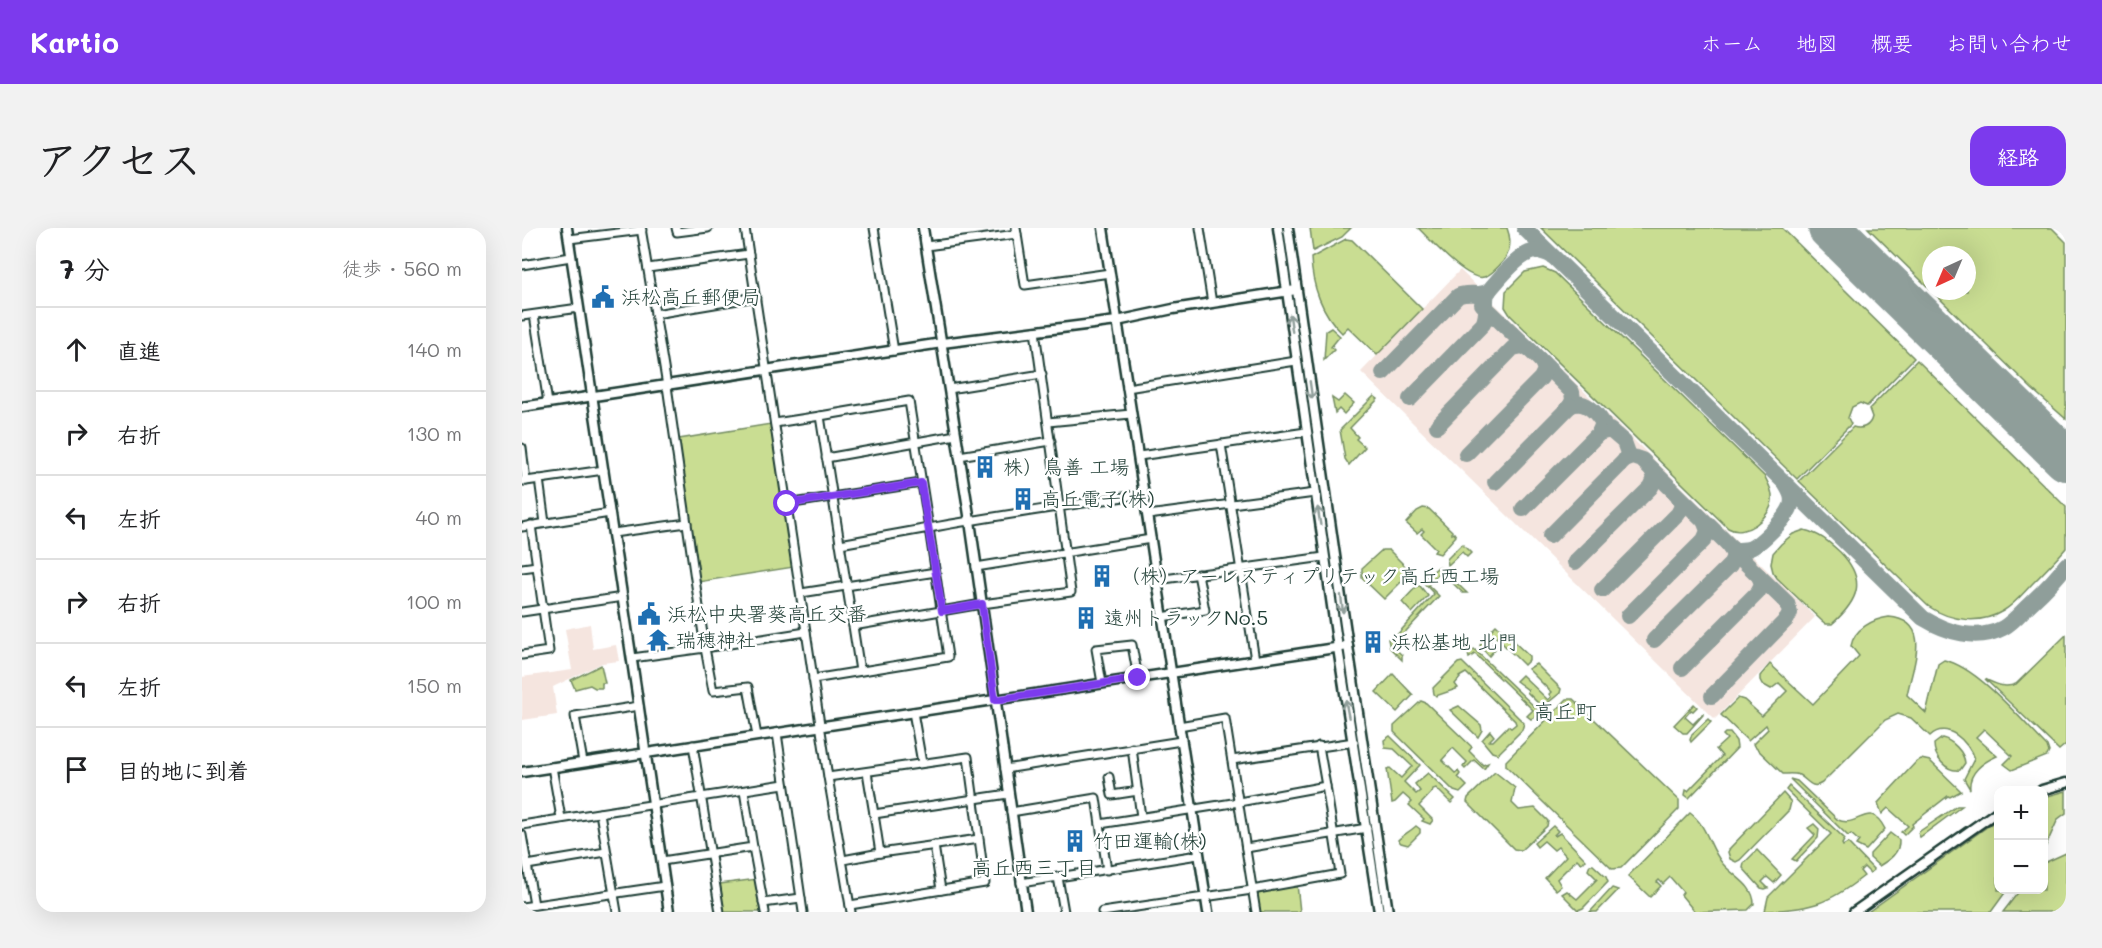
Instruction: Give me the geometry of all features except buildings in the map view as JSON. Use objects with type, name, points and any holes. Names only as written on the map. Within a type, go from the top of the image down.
[{"type":"street","points":[[567,228],[594,396],[669,912]]},
{"type":"street","points":[[676,228],[677,232],[708,228]]},
{"type":"street","points":[[745,228],[820,726],[828,777],[843,860],[850,909],[985,883],[968,757],[828,777]]},
{"type":"street","points":[[874,228],[894,351]]},
{"type":"street","points":[[923,228],[970,521],[1026,912]]},
{"type":"street","points":[[1103,228],[1208,912]]},
{"type":"street","points":[[1200,228],[1212,303]]},
{"type":"street","points":[[1278,228],[1324,557],[1379,912]]},
{"type":"street","points":[[1288,228],[1388,912]]},
{"type":"street","points":[[568,239],[642,229],[713,691],[748,687],[757,736]]},
{"type":"street","points":[[926,246],[1016,231],[1025,285],[1110,273]]},
{"type":"street","points":[[648,268],[749,254]]},
{"type":"street","points":[[522,265],[571,256]]},
{"type":"street","points":[[522,407],[942,343],[1117,321],[1296,290]]},
{"type":"street","points":[[655,314],[756,297]]},
{"type":"street","points":[[522,316],[579,308]]},
{"type":"street","points":[[534,315],[548,403]]},
{"type":"street","points":[[854,626],[982,604],[1071,592],[1035,331]]},
{"type":"street","points":[[1127,388],[1296,361]]},
{"type":"street","points":[[949,388],[1042,374]]},
{"type":"street","points":[[775,423],[909,401],[942,611],[948,657],[813,679]]},
{"type":"street","points":[[1048,422],[1131,414]]},
{"type":"street","points":[[820,416],[860,671]]},
{"type":"street","points":[[1139,456],[1306,432]]},
{"type":"street","points":[[826,458],[956,435]]},
{"type":"street","points":[[959,456],[1051,441]]},
{"type":"street","points":[[1221,444],[1255,660]]},
{"type":"street","points":[[522,448],[524,481],[604,470]]},
{"type":"street","points":[[538,479],[545,523]]},
{"type":"street","points":[[787,504],[921,483]]},
{"type":"street","points":[[1148,515],[1231,506],[1315,493]]},
{"type":"street","points":[[840,543],[1144,494]]},
{"type":"street","points":[[522,526],[610,513]]},
{"type":"street","points":[[613,533],[687,523]]},
{"type":"street","points":[[522,655],[549,651],[531,525]]},
{"type":"street","points":[[976,567],[1151,539]]},
{"type":"street","points":[[1157,580],[1324,557]]},
{"type":"street","points":[[522,568],[537,566]]},
{"type":"street","points":[[801,592],[936,572]]},
{"type":"street","points":[[1162,616],[1205,610],[1198,574]]},
{"type":"street","points":[[522,612],[622,597]]},
{"type":"street","points":[[632,658],[806,632]]},
{"type":"street","points":[[1102,683],[1096,649],[1132,645],[1138,678]]},
{"type":"street","points":[[522,771],[1348,646]]},
{"type":"street","points":[[583,762],[575,716],[639,706]]},
{"type":"street","points":[[913,712],[922,763]]},
{"type":"street","points":[[1179,726],[1226,718],[1256,912]]},
{"type":"street","points":[[777,733],[803,912]]},
{"type":"street","points":[[1005,769],[1181,741]]},
{"type":"street","points":[[1232,760],[1354,742]]},
{"type":"street","points":[[693,745],[720,912]]},
{"type":"street","points":[[1102,912],[1252,890],[1340,874],[1319,746]]},
{"type":"street","points":[[1132,748],[1142,817]]},
{"type":"street","points":[[552,767],[561,818]]},
{"type":"street","points":[[867,772],[880,853]]},
{"type":"street","points":[[1109,777],[1112,795],[1138,791]]},
{"type":"street","points":[[2048,788],[2066,783]]},
{"type":"street","points":[[522,825],[784,784]]},
{"type":"street","points":[[1100,824],[1326,786]]},
{"type":"street","points":[[744,791],[765,912]]},
{"type":"street","points":[[874,814],[1008,794]]},
{"type":"street","points":[[1011,812],[1096,798],[1107,870]]},
{"type":"street","points":[[600,813],[617,912]]},
{"type":"street","points":[[1854,912],[1994,814]]},
{"type":"street","points":[[1246,848],[1367,828]]},
{"type":"street","points":[[522,836],[534,905]]},
{"type":"street","points":[[843,860],[979,839]]},
{"type":"street","points":[[934,845],[941,890]]},
{"type":"street","points":[[662,861],[753,847]]},
{"type":"street","points":[[527,865],[606,852]]},
{"type":"street","points":[[1021,883],[1198,855]]},
{"type":"street","points":[[1058,877],[1064,912]]},
{"type":"street","points":[[522,907],[665,886]]},
{"type":"street","points":[[763,903],[801,898]]},
{"type":"street","points":[[1158,904],[1159,912]]},
{"type":"shaded area","points":[[1460,270],[1815,617],[1715,719],[1361,372]]},
{"type":"shaded area","points":[[590,624],[593,649],[616,645],[619,661],[602,663],[553,687],[557,715],[522,720],[522,677],[572,670],[565,629]]},
{"type":"green space","points":[[1310,228],[1351,228],[1342,237],[1313,251]]},
{"type":"green space","points":[[1418,228],[1507,228],[1509,247],[1505,259],[1493,272],[1484,277],[1477,277],[1459,267]]},
{"type":"green space","points":[[1541,228],[1782,228],[1914,358],[1867,406],[1860,403],[1852,407],[1848,418],[1851,424],[1797,479]]},
{"type":"green space","points":[[1868,228],[2052,228],[2066,242],[2066,419],[1941,300],[1976,300],[1976,246],[1922,246],[1922,281]]},
{"type":"green space","points":[[1346,239],[1352,240],[1422,309],[1377,355],[1348,327],[1342,333],[1335,325],[1319,299],[1313,279],[1311,258]]},
{"type":"green space","points":[[1543,268],[1555,273],[1765,477],[1772,501],[1762,520],[1742,530],[1728,528],[1510,315],[1505,307],[1506,291],[1525,272]]},
{"type":"green space","points":[[1331,328],[1340,336],[1331,347],[1334,350],[1324,360],[1326,331]]},
{"type":"green space","points":[[1917,360],[2066,507],[2066,548],[2012,605],[1985,618],[1975,620],[1955,618],[1928,606],[1799,481],[1853,427],[1862,428],[1867,425],[1872,417],[1869,409]]},
{"type":"green space","points":[[1345,395],[1354,403],[1344,414],[1339,409],[1335,413],[1332,398],[1338,402]]},
{"type":"green space","points":[[1374,396],[1378,399],[1350,428],[1358,437],[1356,439],[1365,447],[1349,465],[1345,459],[1340,430]]},
{"type":"green space","points":[[771,424],[794,567],[698,582],[677,443],[679,439]]},
{"type":"green space","points":[[1423,508],[1429,509],[1456,536],[1440,554],[1434,552],[1436,549],[1421,534],[1424,531],[1422,529],[1417,533],[1406,523]]},
{"type":"green space","points":[[1804,530],[1832,544],[1849,562],[1854,572],[1856,590],[1854,598],[1832,624],[1822,621],[1773,572],[1771,564],[1773,553],[1793,534]]},
{"type":"green space","points":[[1462,544],[1471,553],[1467,557],[1462,552],[1448,565],[1447,559]]},
{"type":"green space","points":[[1382,550],[1389,550],[1411,572],[1384,599],[1362,578],[1362,568]]},
{"type":"green space","points":[[1438,567],[1467,593],[1463,593],[1440,571],[1428,585],[1439,596],[1392,646],[1402,655],[1402,660],[1390,648],[1388,639],[1395,637],[1434,594],[1422,581]]},
{"type":"green space","points":[[1417,586],[1420,586],[1428,596],[1412,613],[1402,602]]},
{"type":"green space","points":[[1889,617],[1903,620],[1912,627],[1916,636],[1917,647],[1907,695],[1926,713],[1938,664],[1944,660],[1971,673],[1999,696],[2047,746],[2049,752],[2047,756],[2012,770],[2004,764],[2012,756],[1984,729],[1976,737],[1997,756],[1987,761],[1974,773],[1970,789],[1964,779],[1974,759],[1962,740],[1943,730],[1930,736],[1911,718],[1898,714],[1885,720],[1822,783],[1815,785],[1810,784],[1799,775],[1783,774],[1754,746],[1753,744],[1768,729],[1766,725],[1748,741],[1721,715],[1738,698],[1744,700],[1762,716],[1787,691],[1779,683],[1771,689],[1762,684],[1760,676],[1770,664],[1813,704],[1859,656],[1851,646],[1860,630],[1877,620]]},
{"type":"green space","points":[[1496,625],[1529,656],[1529,660],[1524,665],[1495,636],[1488,642],[1495,649],[1489,656],[1480,646],[1482,639]]},
{"type":"green space","points":[[2066,635],[2066,744],[2059,750],[1985,679],[2004,686],[2016,684]]},
{"type":"green space","points":[[1474,649],[1538,710],[1538,715],[1531,719],[1527,716],[1533,710],[1475,654],[1469,658],[1468,654]]},
{"type":"green space","points":[[1462,662],[1524,723],[1522,730],[1498,754],[1492,752],[1482,740],[1490,731],[1494,736],[1489,741],[1493,741],[1508,726],[1511,728],[1516,724],[1515,721],[1466,673],[1459,677],[1455,684],[1458,688],[1436,696],[1434,694],[1433,688],[1458,663]]},
{"type":"green space","points":[[1536,664],[1561,689],[1560,693],[1544,706],[1539,704],[1527,692],[1528,690],[1516,681],[1522,675],[1548,700],[1551,692],[1528,669]]},
{"type":"green space","points":[[601,665],[605,683],[602,683],[602,688],[590,685],[575,689],[571,680]]},
{"type":"green space","points":[[1393,674],[1413,695],[1397,712],[1376,692]]},
{"type":"green space","points":[[1567,699],[1573,699],[1679,800],[1679,809],[1621,868],[1612,869],[1506,766],[1506,761]]},
{"type":"green space","points":[[1421,701],[1426,703],[1472,747],[1469,751],[1483,765],[1488,763],[1484,769],[1474,760],[1465,769],[1463,767],[1467,762],[1453,748],[1442,760],[1455,773],[1458,771],[1460,774],[1458,777],[1467,786],[1460,793],[1454,791],[1394,732],[1394,726]]},
{"type":"green space","points":[[1694,704],[1697,707],[1685,717],[1693,724],[1703,715],[1687,733],[1683,733],[1674,725]]},
{"type":"green space","points":[[1459,706],[1481,725],[1482,730],[1478,737],[1450,710]]},
{"type":"green space","points":[[1708,719],[1711,722],[1691,742],[1692,734]]},
{"type":"green space","points":[[1730,733],[1736,741],[1737,748],[1689,798],[1685,795],[1686,790],[1688,791],[1722,756],[1716,749],[1727,739],[1723,735]]},
{"type":"green space","points":[[1390,736],[1420,765],[1404,782],[1416,794],[1420,791],[1415,784],[1428,773],[1455,799],[1451,803],[1436,788],[1433,789],[1419,806],[1433,820],[1430,824],[1422,821],[1424,819],[1409,805],[1412,802],[1403,794],[1392,803],[1387,769],[1390,768],[1401,778],[1412,766],[1394,749],[1385,748],[1384,740]]},
{"type":"green space","points":[[1942,738],[1960,751],[1965,763],[1960,770],[1950,769],[1936,754],[1934,744]]},
{"type":"green space","points":[[1921,759],[1930,761],[1961,791],[1948,796],[1912,824],[1913,826],[1904,835],[1901,832],[1908,826],[1888,808],[1882,814],[1878,803]]},
{"type":"green space","points":[[1495,772],[1515,788],[1512,803],[1519,810],[1535,808],[1548,821],[1547,826],[1521,850],[1514,849],[1467,802],[1468,798]]},
{"type":"green space","points":[[1790,779],[1797,781],[1838,820],[1852,821],[1869,815],[1879,820],[1885,829],[1866,850],[1856,845],[1859,841],[1851,834],[1848,836]]},
{"type":"green space","points":[[1789,786],[1845,839],[1843,846],[1848,843],[1874,870],[1870,873],[1864,867],[1860,871],[1864,876],[1829,899],[1795,909],[1765,911],[1768,897],[1831,834],[1786,790]]},
{"type":"green space","points":[[2066,791],[2066,813],[2058,819],[2048,841],[2048,840],[2048,796]]},
{"type":"green space","points":[[1783,793],[1791,802],[1789,810],[1740,860],[1736,862],[1730,859],[1728,852],[1730,848]]},
{"type":"green space","points":[[1957,806],[1962,806],[1920,837],[1918,833],[1920,831]]},
{"type":"green space","points":[[1690,813],[1701,824],[1718,858],[1751,892],[1754,904],[1748,910],[1695,912],[1681,895],[1683,892],[1670,877],[1663,884],[1659,880],[1657,882],[1661,886],[1650,897],[1628,876]]},
{"type":"green space","points":[[1994,822],[1994,894],[2004,894],[1991,912],[1868,912]]},
{"type":"green space","points":[[1814,824],[1819,829],[1818,838],[1796,861],[1792,859],[1815,835],[1808,828]]},
{"type":"green space","points":[[1416,826],[1420,829],[1420,833],[1408,845],[1398,840],[1402,837]]},
{"type":"green space","points":[[1553,826],[1558,831],[1554,835],[1560,833],[1586,860],[1581,863],[1577,859],[1557,879],[1561,886],[1556,890],[1545,878],[1566,856],[1558,847],[1554,850],[1544,841],[1537,847],[1534,843]]},
{"type":"green space","points":[[1890,833],[1899,840],[1898,849],[1890,859],[1879,866],[1870,858],[1870,854]]},
{"type":"green space","points":[[1757,850],[1781,875],[1774,883],[1767,877],[1762,882],[1768,888],[1765,889],[1761,888],[1743,868],[1744,863]]},
{"type":"green space","points":[[2066,853],[2066,912],[2003,912],[2017,894],[2048,894],[2048,861]]},
{"type":"green space","points":[[1590,865],[1606,877],[1608,882],[1583,908],[1578,910],[1562,894],[1567,891],[1577,899],[1597,879],[1588,870]]},
{"type":"green space","points":[[757,879],[762,912],[724,912],[720,884]]},
{"type":"green space","points":[[1297,884],[1300,912],[1258,912],[1255,892]]},
{"type":"green space","points":[[1612,888],[1618,890],[1597,912],[1590,912]]},
{"type":"taxiway","points":[[1524,228],[1923,618],[1962,634],[1993,632],[2014,620],[2050,585],[2066,565]]},
{"type":"taxiway","points":[[1410,399],[1483,324],[1486,316],[1487,293],[1506,271],[1518,260],[1535,251],[1552,256]]},
{"type":"taxiway","points":[[1383,373],[1458,296],[1489,291]]},
{"type":"taxiway","points":[[1482,304],[1531,351]]},
{"type":"taxiway","points":[[1437,426],[1513,348],[1523,346],[1531,351],[1572,392],[1573,400],[1570,406],[1580,404],[1589,407],[1603,423],[1599,433],[1610,430],[1624,442],[1628,453],[1625,460],[1633,457],[1642,460],[1734,550],[1753,547],[1783,518],[1792,502],[1786,485]]},
{"type":"taxiway","points":[[1466,454],[1541,378],[1545,370],[1542,362]]},
{"type":"taxiway","points":[[1495,482],[1570,406]]},
{"type":"taxiway","points":[[1523,509],[1599,433]]},
{"type":"taxiway","points":[[2056,449],[2066,456]]},
{"type":"taxiway","points":[[1550,536],[1625,460]]},
{"type":"taxiway","points":[[1575,562],[1651,487],[1655,478],[1652,470]]},
{"type":"taxiway","points":[[1602,590],[1678,514],[1682,506],[1679,498]]},
{"type":"taxiway","points":[[1628,616],[1704,540],[1708,531],[1705,523]]},
{"type":"taxiway","points":[[1712,696],[1787,619],[1790,613],[1787,603],[1729,547]]},
{"type":"taxiway","points":[[1654,640],[1730,565],[1734,556],[1731,549]]},
{"type":"taxiway","points":[[1682,668],[1758,592],[1762,584],[1759,576]]},
{"type":"runway","points":[[1830,228],[2066,459]]},
{"type":"place","name":"浜松高丘郵便局","points":[[603,297]]},
{"type":"place","name":"株）鳥善 工場","points":[[985,467]]},
{"type":"place","name":"高丘電子(株)","points":[[1023,499]]},
{"type":"place","name":"（株）アーレスティプリテック高丘西工場","points":[[1102,576]]},
{"type":"place","name":"浜松中央署葵高丘交番","points":[[649,614]]},
{"type":"place","name":"遠州トラックNo.5","points":[[1086,618]]},
{"type":"place","name":"瑞穂神社","points":[[658,640]]},
{"type":"place","name":"浜松基地 北門","points":[[1373,642]]},
{"type":"place","name":"竹田運輸(株)","points":[[1075,841]]},
{"type":"district","name":"高丘町","points":[[1565,712]]},
{"type":"district","name":"高丘西三丁目","points":[[1034,868]]},
{"type":"route","points":[[787,504],[921,483],[942,611],[982,604],[995,700],[1138,678]]}]
